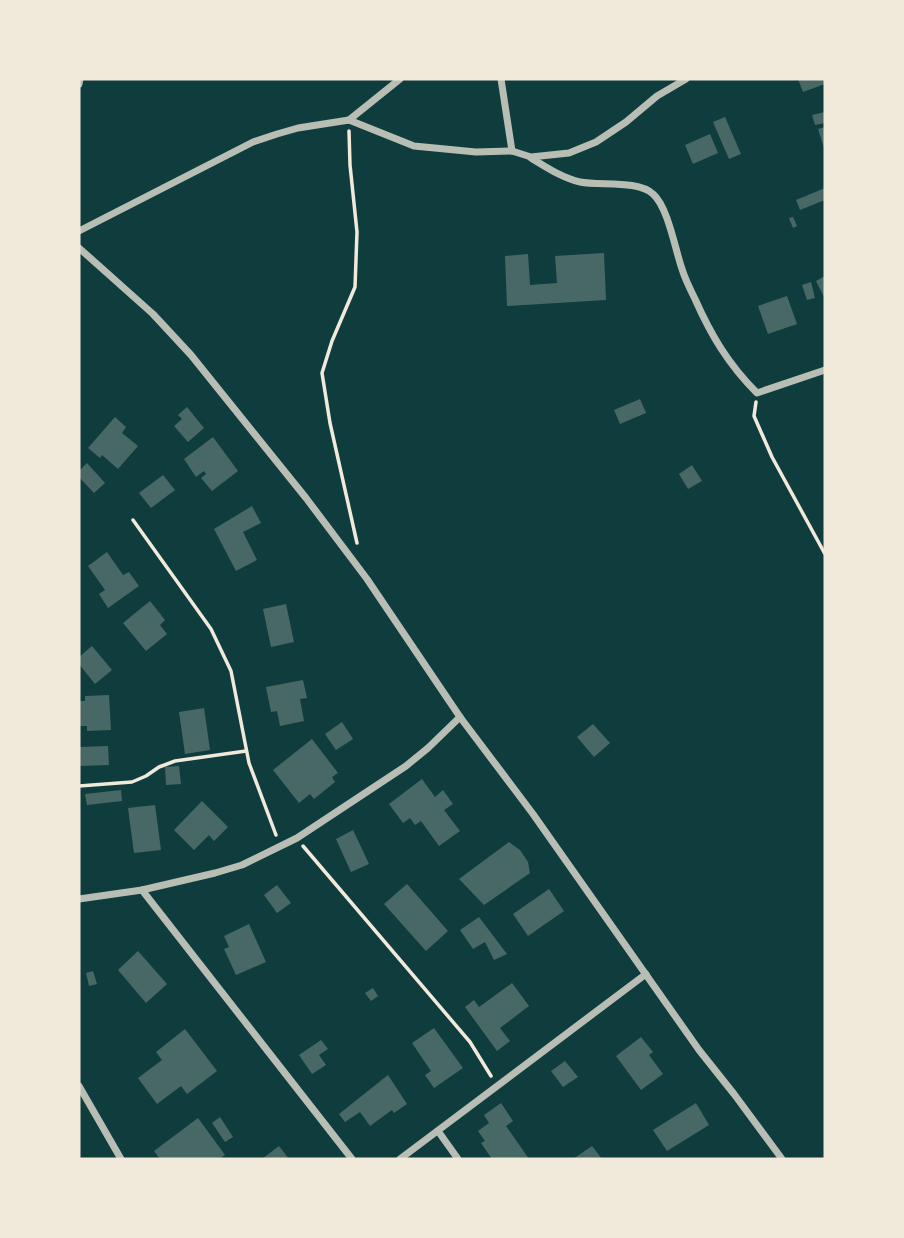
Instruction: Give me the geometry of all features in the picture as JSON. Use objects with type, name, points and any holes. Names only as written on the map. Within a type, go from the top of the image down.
[{"type":"street","points":[[79,85],[80,79]]},
{"type":"street","points":[[79,231],[253,142],[298,128],[349,120],[400,79]]},
{"type":"street","points":[[501,79],[512,150]]},
{"type":"street","points":[[531,158],[569,153],[596,142],[657,96],[686,79]]},
{"type":"street","points":[[349,120],[414,146],[476,152],[512,150],[576,181],[599,185],[633,185],[652,193],[665,213],[682,271],[701,313],[724,355],[744,381],[757,393],[825,370]]},
{"type":"street","points":[[79,248],[153,314],[191,355],[270,451],[367,579],[460,717],[533,814],[699,1050],[782,1159]]},
{"type":"street","points":[[79,899],[142,890],[242,865],[297,838],[406,766],[460,717]]},
{"type":"street","points":[[142,890],[352,1159]]},
{"type":"street","points":[[400,1159],[646,974]]},
{"type":"street","points":[[79,1086],[121,1159]]},
{"type":"street","points":[[438,1131],[458,1159]]},
{"type":"path","points":[[349,120],[350,165],[358,232],[355,287],[332,341],[322,373],[330,423],[359,552]]},
{"type":"path","points":[[757,393],[754,416],[772,457],[825,554]]},
{"type":"path","points":[[133,520],[211,629],[231,671],[248,763],[281,846]]},
{"type":"path","points":[[79,786],[132,782],[175,761],[247,751]]},
{"type":"path","points":[[297,838],[470,1042],[497,1087]]},
{"type":"building","points":[[798,79],[825,79],[825,84],[803,92]]},
{"type":"building","points":[[825,112],[825,123],[815,125],[812,115]]},
{"type":"building","points":[[725,117],[741,154],[729,159],[713,122]]},
{"type":"building","points":[[825,127],[825,151],[818,129]]},
{"type":"building","points":[[710,134],[718,153],[693,164],[685,145]]},
{"type":"building","points":[[825,188],[825,200],[800,210],[796,200]]},
{"type":"building","points":[[793,217],[797,226],[793,228],[789,218]]},
{"type":"building","points":[[604,253],[606,300],[507,306],[505,256],[528,254],[530,285],[557,283],[555,256]]},
{"type":"building","points":[[825,276],[825,299],[816,281]]},
{"type":"building","points":[[811,282],[815,298],[807,300],[802,285]]},
{"type":"building","points":[[787,296],[797,324],[768,334],[758,306]]},
{"type":"building","points":[[640,399],[646,413],[620,424],[614,410]]},
{"type":"building","points":[[187,407],[204,428],[188,442],[174,426],[182,419],[178,415]]},
{"type":"building","points":[[115,417],[126,427],[122,433],[138,446],[118,469],[102,455],[100,458],[88,448]]},
{"type":"building","points":[[213,437],[238,471],[212,491],[201,478],[206,474],[204,471],[196,477],[184,459]]},
{"type":"building","points":[[87,463],[105,483],[94,493],[79,477],[79,471]]},
{"type":"building","points":[[692,465],[702,481],[688,489],[679,474]]},
{"type":"building","points":[[163,475],[175,490],[151,508],[139,493]]},
{"type":"building","points":[[252,506],[261,523],[243,532],[257,560],[236,571],[214,529]]},
{"type":"building","points":[[107,552],[123,575],[129,572],[139,586],[108,608],[99,594],[105,590],[88,566]]},
{"type":"building","points":[[150,601],[165,620],[160,625],[167,634],[146,651],[123,623]]},
{"type":"building","points":[[286,604],[294,642],[271,647],[263,609]]},
{"type":"building","points":[[92,646],[112,670],[95,684],[79,664],[79,657]]},
{"type":"building","points":[[303,680],[307,698],[300,699],[304,721],[280,726],[277,711],[271,712],[266,687]]},
{"type":"building","points":[[109,695],[111,730],[87,731],[87,726],[79,726],[79,701],[85,701],[85,696]]},
{"type":"building","points":[[204,708],[210,750],[185,754],[179,712]]},
{"type":"building","points":[[342,722],[353,739],[336,750],[325,734]]},
{"type":"building","points":[[593,724],[610,743],[594,757],[577,737]]},
{"type":"building","points":[[312,739],[338,773],[332,777],[335,782],[314,799],[310,794],[299,803],[273,770]]},
{"type":"building","points":[[108,746],[109,765],[79,766],[79,747]]},
{"type":"building","points":[[179,766],[181,784],[166,785],[165,767]]},
{"type":"building","points":[[422,779],[435,797],[443,790],[453,804],[444,810],[460,831],[439,846],[421,821],[415,825],[410,818],[403,823],[389,804]]},
{"type":"building","points":[[121,790],[122,801],[87,805],[85,794]]},
{"type":"building","points":[[202,801],[228,827],[214,841],[209,835],[194,850],[174,830]]},
{"type":"building","points":[[155,805],[161,850],[134,853],[128,808]]},
{"type":"building","points":[[353,830],[369,864],[351,872],[336,839]]},
{"type":"building","points":[[509,842],[520,850],[528,862],[530,873],[484,905],[459,879]]},
{"type":"building","points":[[407,884],[448,931],[426,951],[384,904]]},
{"type":"building","points":[[277,885],[291,903],[277,913],[264,895]]},
{"type":"building","points":[[549,889],[564,911],[528,936],[513,914]]},
{"type":"building","points":[[479,917],[507,954],[494,960],[485,942],[473,949],[460,930]]},
{"type":"building","points":[[249,924],[266,962],[236,975],[224,949],[229,947],[224,936]]},
{"type":"building","points":[[138,951],[167,984],[146,1003],[118,970]]},
{"type":"building","points":[[93,971],[97,984],[89,986],[86,973]]},
{"type":"building","points":[[512,983],[529,1006],[500,1028],[510,1041],[497,1051],[465,1007],[474,1000],[479,1007]]},
{"type":"building","points":[[373,988],[378,996],[371,1001],[365,993]]},
{"type":"building","points":[[434,1028],[463,1068],[434,1088],[425,1075],[431,1071],[412,1043]]},
{"type":"building","points":[[185,1029],[217,1071],[187,1094],[181,1086],[157,1104],[138,1078],[162,1060],[156,1052]]},
{"type":"building","points":[[641,1037],[653,1052],[649,1055],[663,1074],[641,1090],[616,1056]]},
{"type":"building","points":[[321,1040],[328,1049],[319,1055],[326,1065],[312,1074],[299,1055]]},
{"type":"building","points":[[565,1061],[578,1077],[563,1087],[551,1071]]},
{"type":"building","points":[[388,1075],[407,1104],[394,1113],[392,1110],[370,1126],[360,1112],[345,1122],[339,1114]]},
{"type":"building","points":[[501,1103],[513,1121],[506,1126],[529,1159],[492,1159],[481,1143],[485,1141],[478,1131],[489,1123],[484,1115]]},
{"type":"building","points":[[696,1103],[709,1125],[667,1151],[653,1130]]},
{"type":"building","points":[[220,1117],[233,1137],[225,1142],[212,1123]]},
{"type":"building","points":[[198,1118],[225,1155],[219,1159],[160,1159],[154,1151]]},
{"type":"building","points":[[279,1146],[289,1159],[262,1159]]},
{"type":"building","points":[[592,1146],[602,1159],[573,1159]]}]
